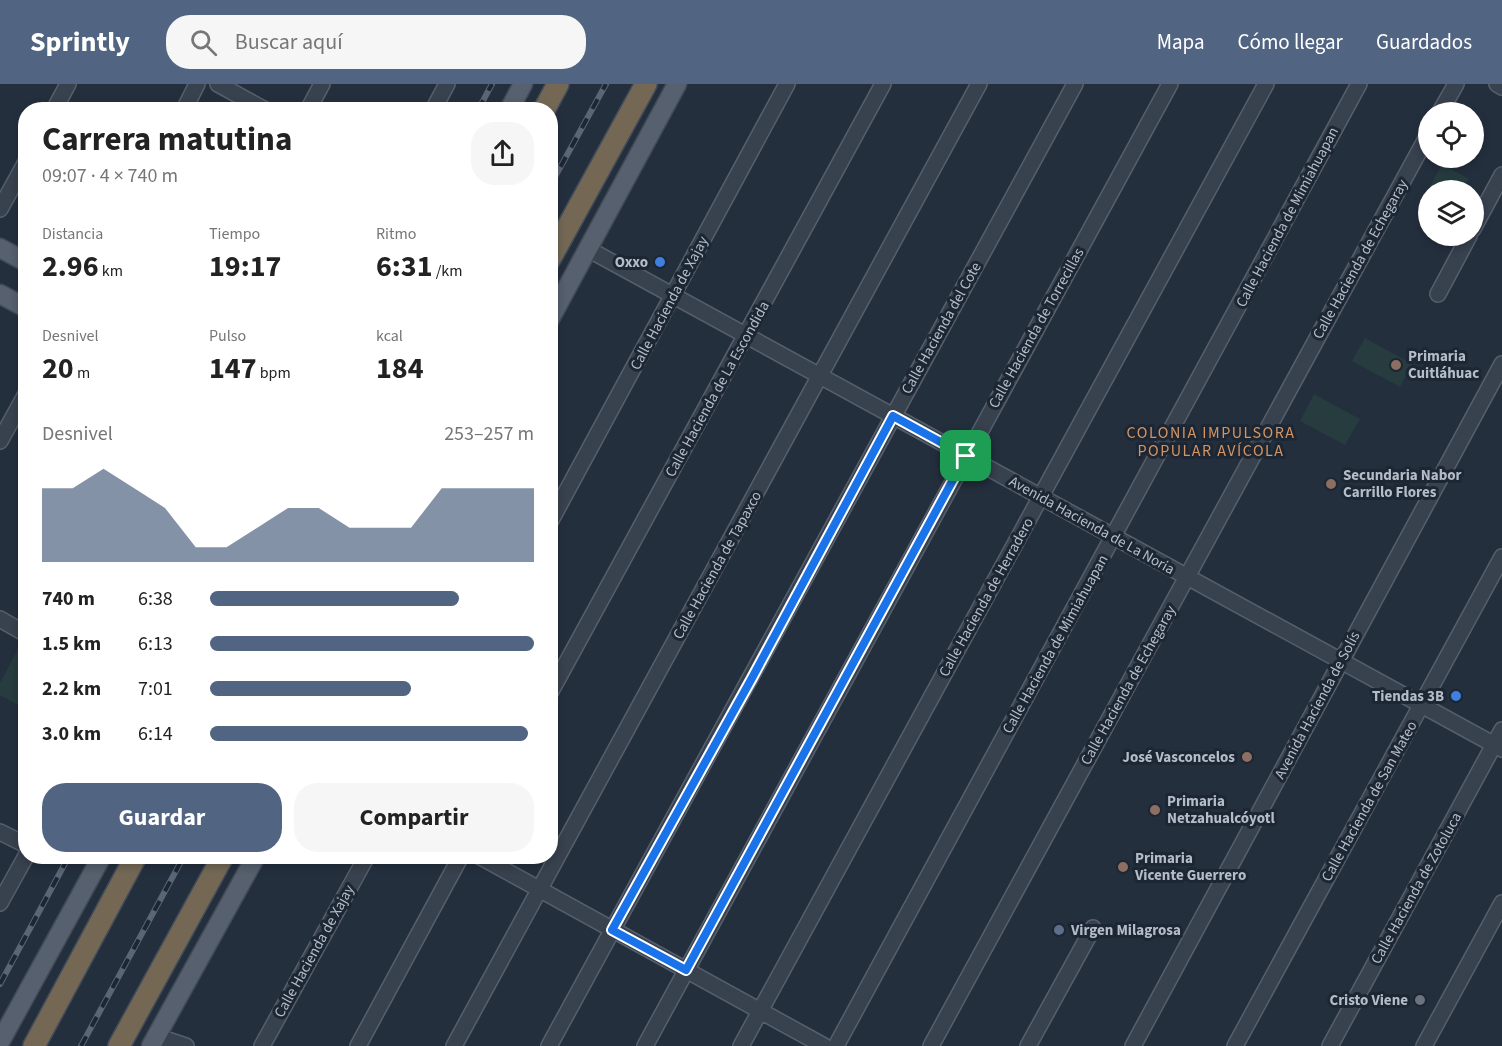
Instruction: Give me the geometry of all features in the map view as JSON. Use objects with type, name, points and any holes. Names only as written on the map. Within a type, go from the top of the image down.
[{"type":"highway","points":[[548,102],[558,84]]},
{"type":"highway","points":[[558,245],[646,84]]},
{"type":"highway","points":[[636,104],[654,84]]},
{"type":"highway","points":[[34,1046],[132,864]]},
{"type":"highway","points":[[119,1046],[219,864]]},
{"type":"main road","points":[[513,102],[523,84]]},
{"type":"main road","points":[[558,304],[677,84]]},
{"type":"main road","points":[[0,248],[18,258]]},
{"type":"main road","points":[[0,294],[18,304]]},
{"type":"main road","points":[[0,1042],[98,864]]},
{"type":"main road","points":[[153,1041],[252,864]]},
{"type":"street","points":[[58,102],[68,84]]},
{"type":"street","points":[[188,102],[197,84]]},
{"type":"street","points":[[218,84],[251,102]]},
{"type":"street","points":[[312,102],[322,84]]},
{"type":"street","points":[[437,102],[447,84]]},
{"type":"street","name":"Calle Hacienda de Xajay","points":[[558,507],[787,84]]},
{"type":"street","name":"Calle Hacienda de La Escondida","points":[[558,678],[883,84]]},
{"type":"street","name":"Calle Hacienda de Tapaxco","points":[[558,857],[980,84]]},
{"type":"street","name":"Calle Hacienda del Cote","points":[[549,1046],[1075,84]]},
{"type":"street","name":"Calle Hacienda de Torrecillas","points":[[645,1046],[1170,84]]},
{"type":"street","name":"Calle Hacienda de Herradero","points":[[741,1046],[1266,84]]},
{"type":"street","name":"Calle Hacienda de Mimiahuapan","points":[[836,1046],[1359,84]]},
{"type":"street","points":[[1446,102],[1456,84]]},
{"type":"street","points":[[1497,84],[1502,87]]},
{"type":"street","name":"Calle Hacienda de Echegaray","points":[[931,1046],[1418,153]]},
{"type":"street","points":[[1484,209],[1502,175]]},
{"type":"street","points":[[0,209],[18,176]]},
{"type":"street","points":[[1438,294],[1464,246]]},
{"type":"street","name":"Avenida Hacienda de La Noria","points":[[588,249],[1498,747]]},
{"type":"street","name":"Avenida Hacienda de Solís","points":[[1132,1046],[1502,364]]},
{"type":"street","points":[[0,441],[18,408]]},
{"type":"street","name":"Calle Hacienda de San Mateo","points":[[1235,1046],[1502,556]]},
{"type":"street","points":[[0,619],[18,626]]},
{"type":"street","name":"Calle Hacienda de Zotoluca","points":[[1330,1046],[1498,747],[1502,730]]},
{"type":"street","points":[[0,832],[18,841]]},
{"type":"street","points":[[0,903],[22,864]]},
{"type":"street","name":"Calle Hacienda de Xajay","points":[[262,1046],[363,864]]},
{"type":"street","points":[[358,1046],[457,864]]},
{"type":"street","points":[[493,864],[824,1046]]},
{"type":"street","name":"Calle Hacienda de Tapaxco","points":[[454,1046],[554,864]]},
{"type":"street","points":[[1424,1046],[1502,903]]},
{"type":"street","points":[[1028,1046],[1093,928]]},
{"type":"street","points":[[153,1041],[186,1046]]},
{"type":"green space","points":[[1440,168],[1449,168],[1469,179],[1433,180]]},
{"type":"green space","points":[[1365,338],[1412,364],[1400,387],[1352,361]]},
{"type":"green space","points":[[1314,394],[1360,419],[1345,445],[1300,421]]},
{"type":"green space","points":[[18,649],[18,705],[0,695],[0,683]]},
{"type":"railway","points":[[482,102],[492,84]]},
{"type":"railway","points":[[558,171],[606,84]]},
{"type":"railway","points":[[0,984],[65,864]]},
{"type":"railway","points":[[81,1046],[180,864]]},
{"type":"place","name":"Oxxo","points":[[660,262]]},
{"type":"place","name":"Primaria Cuitláhuac","points":[[1396,365]]},
{"type":"place","name":"Secundaria Nabor Carrillo Flores","points":[[1331,484]]},
{"type":"place","name":"Tiendas 3B","points":[[1456,696]]},
{"type":"place","name":"José Vasconcelos","points":[[1247,757]]},
{"type":"place","name":"Primaria Netzahualcóyotl","points":[[1155,810]]},
{"type":"place","name":"Primaria Vicente Guerrero","points":[[1123,867]]},
{"type":"place","name":"Virgen Milagrosa","points":[[1059,930]]},
{"type":"place","name":"Cristo Viene","points":[[1420,1000]]},
{"type":"district","name":"COLONIA IMPULSORA POPULAR AVÍCOLA","points":[[1211,441]]},
{"type":"route","points":[[893,416],[966,456],[686,970],[612,930],[752,678],[893,416]]}]
